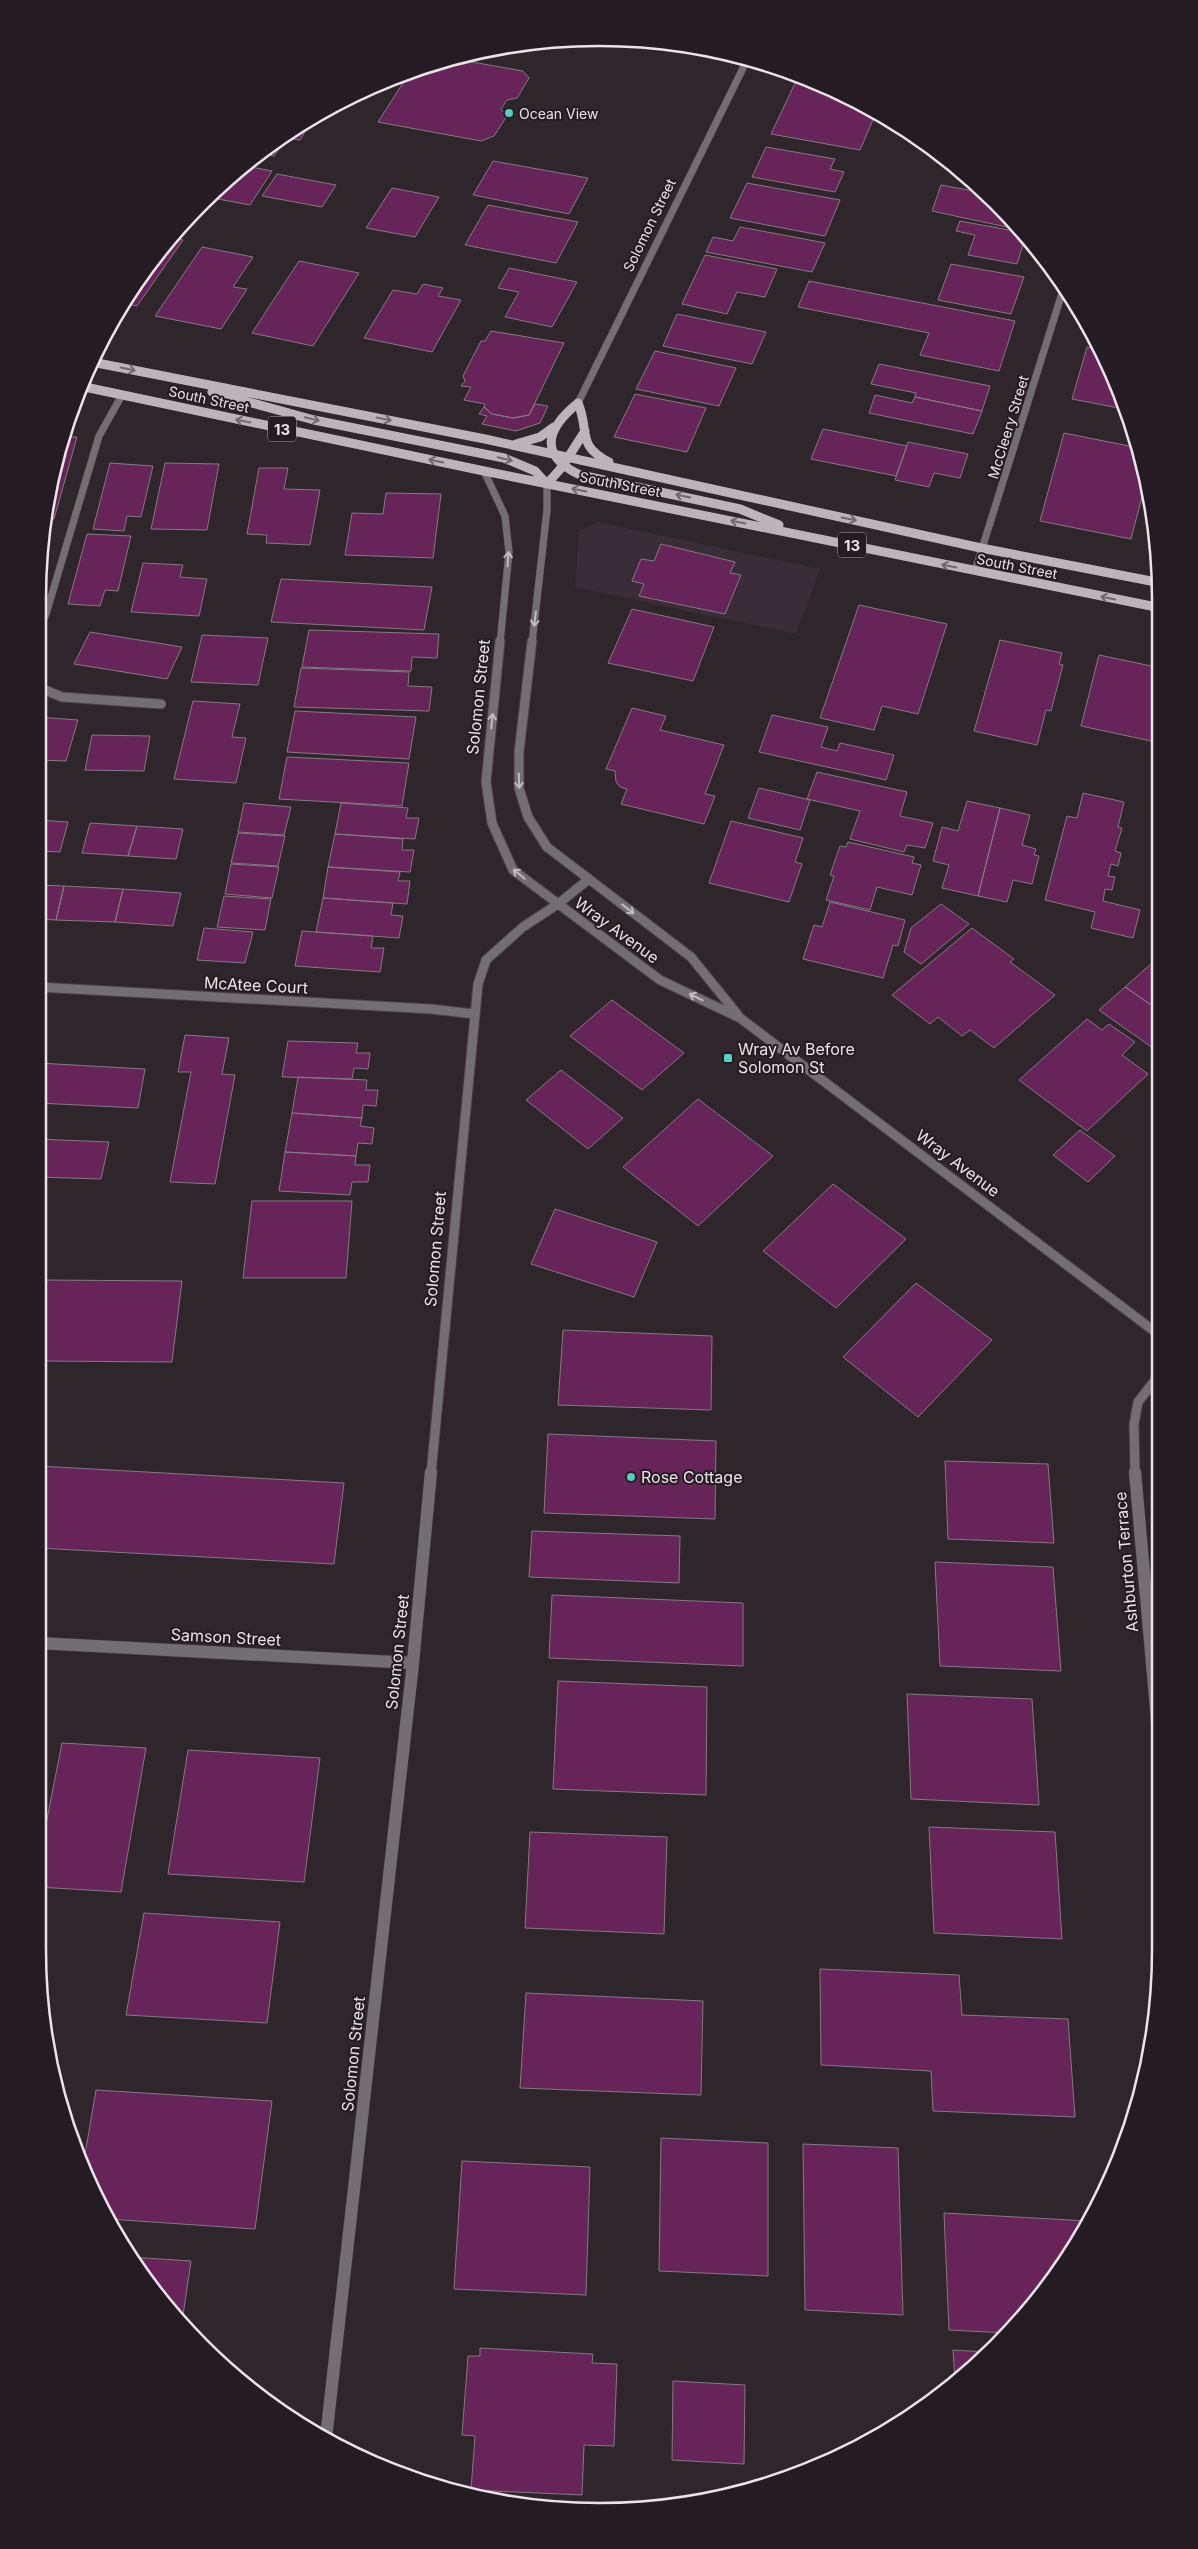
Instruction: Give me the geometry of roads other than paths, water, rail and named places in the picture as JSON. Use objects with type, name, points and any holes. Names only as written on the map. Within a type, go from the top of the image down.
[{"type":"main road","name":"South Street","points":[[99,363],[551,453],[981,548],[1152,581]]},
{"type":"main road","points":[[164,376],[270,409],[504,458],[534,471],[547,484],[562,467],[585,430]]},
{"type":"main road","name":"South Street","points":[[88,388],[547,484],[1152,606]]},
{"type":"main road","points":[[634,471],[606,460],[590,450],[584,442],[584,418],[578,404],[562,415],[550,438],[551,453],[562,467],[580,476],[740,509],[795,533]]},
{"type":"main road","points":[[512,445],[540,437],[556,425]]},
{"type":"street","name":"Solomon Street","points":[[578,404],[744,66]]},
{"type":"street","name":"McCleery Street","points":[[975,571],[1062,297]]},
{"type":"street","points":[[46,614],[99,436],[122,395]]},
{"type":"street","name":"Solomon Street","points":[[484,471],[505,516],[509,552],[486,782],[487,803],[492,823],[513,870],[558,904]]},
{"type":"street","points":[[547,484],[548,510],[519,752],[519,788],[528,816],[547,847],[589,879]]},
{"type":"street","points":[[46,691],[62,698],[161,704]]},
{"type":"street","name":"Solomon Street","points":[[327,2431],[413,1663],[478,984],[486,960],[522,926],[558,904],[589,879]]},
{"type":"street","name":"Wray Avenue","points":[[589,879],[691,958],[740,1018]]},
{"type":"street","name":"Wray Avenue","points":[[558,904],[660,980],[740,1018],[1152,1329]]},
{"type":"street","name":"McAtee Court","points":[[46,987],[432,1009],[474,1014]]},
{"type":"street","name":"Ashburton Terrace","points":[[1152,1382],[1138,1402],[1134,1424],[1135,1482],[1152,1667]]},
{"type":"street","name":"Samson Street","points":[[46,1644],[413,1663]]},
{"type":"place","name":"Ocean View","points":[[509,113]]},
{"type":"place","name":"Wray Av Before Solomon St","points":[[728,1058]]},
{"type":"place","name":"Rose Cottage","points":[[631,1477]]}]
